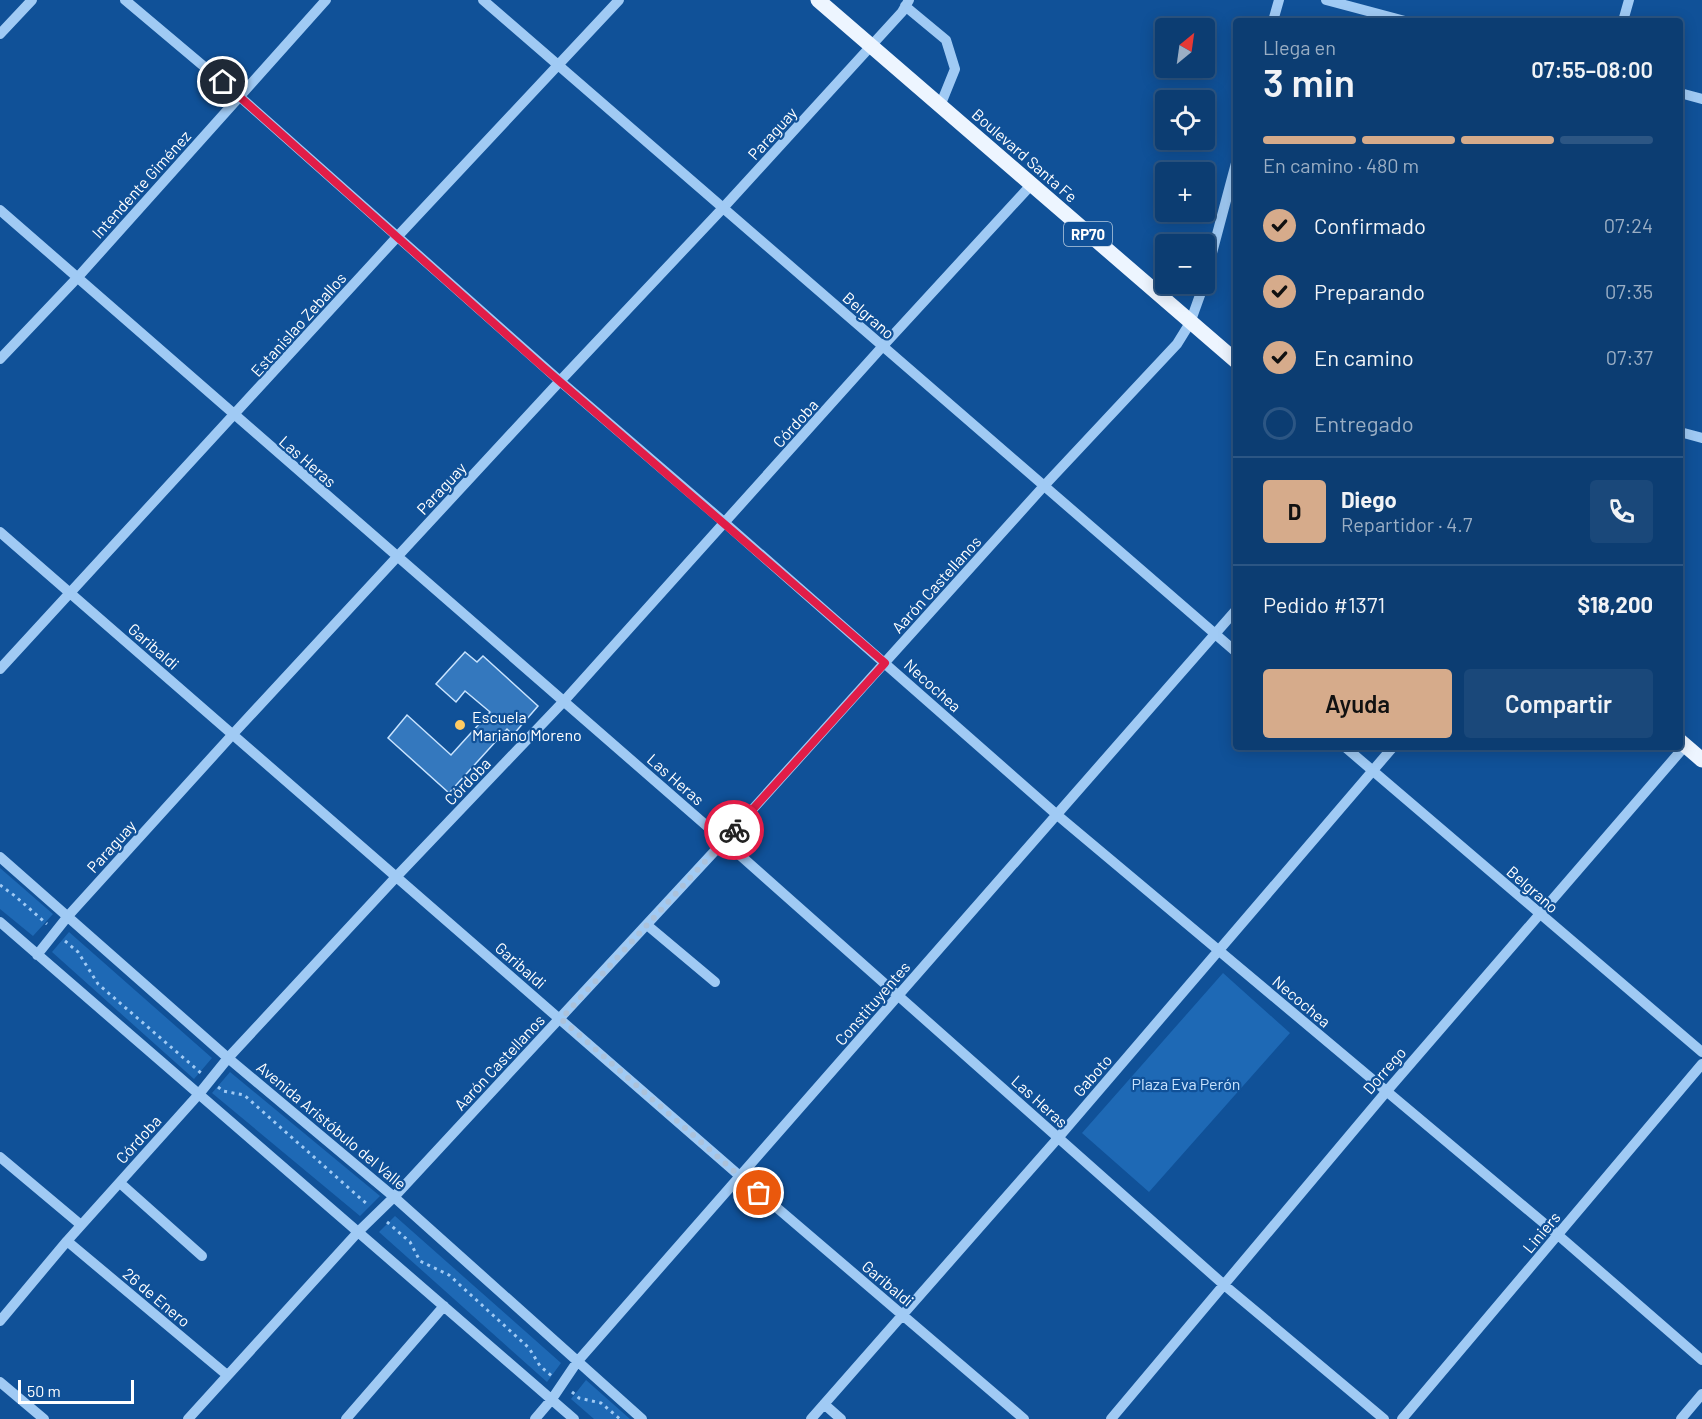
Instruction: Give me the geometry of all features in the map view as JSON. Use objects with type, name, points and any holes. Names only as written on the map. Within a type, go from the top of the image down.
[{"type":"main road","name":"Boulevard Santa Fe","points":[[818,0],[1233,359]]},
{"type":"main road","points":[[1683,744],[1702,760]]},
{"type":"street","points":[[0,34],[32,0]]},
{"type":"street","name":"Necochea","points":[[125,0],[239,96],[560,381],[1056,814],[1558,1235],[1702,1360]]},
{"type":"street","name":"Intendente Giménez","points":[[0,359],[78,277],[326,0]]},
{"type":"street","name":"Belgrano","points":[[483,0],[1233,649]]},
{"type":"street","name":"Estanislao Zeballos","points":[[0,669],[397,237],[619,0]]},
{"type":"street","points":[[1274,18],[1279,0]]},
{"type":"street","points":[[1326,0],[1394,18]]},
{"type":"street","points":[[1624,18],[1629,0]]},
{"type":"street","points":[[907,3],[946,40],[955,69],[940,106]]},
{"type":"street","name":"Paraguay","points":[[37,955],[68,916],[233,734],[723,208],[902,12],[907,3]]},
{"type":"street","points":[[1683,94],[1702,99]]},
{"type":"street","name":"Aarón Castellanos","points":[[1215,242],[1233,174]]},
{"type":"street","name":"Córdoba","points":[[0,1320],[228,1058],[564,701],[1031,184]]},
{"type":"street","name":"Las Heras","points":[[0,210],[724,841],[1223,1284],[1384,1419]]},
{"type":"street","name":"Aarón Castellanos","points":[[188,1419],[358,1232],[394,1197],[561,1019],[1043,487],[1177,344],[1190,323],[1200,294]]},
{"type":"street","points":[[1683,433],[1702,438]]},
{"type":"street","name":"Garibaldi","points":[[0,532],[741,1177],[1024,1419]]},
{"type":"street","name":"Constituyentes","points":[[535,1419],[552,1399],[577,1362],[1233,614]]},
{"type":"street","name":"Belgrano","points":[[1348,750],[1702,1052]]},
{"type":"street","name":"Gaboto","points":[[811,1419],[1058,1137],[1390,750]]},
{"type":"street","name":"Dorrego","points":[[1111,1419],[1223,1284],[1678,750]]},
{"type":"street","name":"Avenida Aristóbulo del Valle","points":[[0,857],[228,1058],[394,1197],[642,1419]]},
{"type":"street","points":[[0,922],[574,1419]]},
{"type":"street","points":[[647,925],[715,982]]},
{"type":"street","name":"Liniers","points":[[1402,1419],[1702,1065]]},
{"type":"street","points":[[0,1156],[81,1225]]},
{"type":"street","points":[[120,1183],[202,1256]]},
{"type":"street","name":"26 de Enero","points":[[67,1241],[227,1376]]},
{"type":"street","points":[[346,1419],[444,1306]]},
{"type":"street","points":[[0,1382],[44,1419]]},
{"type":"street","points":[[1681,1419],[1702,1394]]},
{"type":"street","points":[[824,1404],[841,1419]]},
{"type":"path","points":[[0,885],[78,952],[98,984],[223,1091],[244,1095],[410,1242],[420,1261],[449,1275],[529,1348],[540,1366],[579,1398],[601,1402],[620,1419]]},
{"type":"green space","points":[[0,868],[53,914],[33,936],[0,909]]},
{"type":"green space","points":[[69,932],[212,1058],[194,1079],[52,952]]},
{"type":"green space","name":"Plaza Eva Perón","points":[[1223,973],[1290,1033],[1149,1192],[1082,1133]]},
{"type":"green space","points":[[230,1072],[380,1196],[360,1216],[212,1093]]},
{"type":"green space","points":[[395,1216],[561,1363],[547,1382],[379,1232]]},
{"type":"green space","points":[[586,1380],[630,1419],[594,1419],[571,1399]]},
{"type":"building","name":"Escuela Mariano Moreno","points":[[465,652],[477,662],[483,656],[538,706],[513,735],[507,729],[449,793],[388,738],[407,715],[451,755],[490,712],[465,691],[456,702],[436,684]]},
{"type":"way so far","points":[[734,830],[561,1019],[759,1193]]},
{"type":"place","name":"Escuela Mariano Moreno","points":[[460,725]]},
{"type":"route","points":[[223,82],[543,367],[885,663],[734,830]]}]
